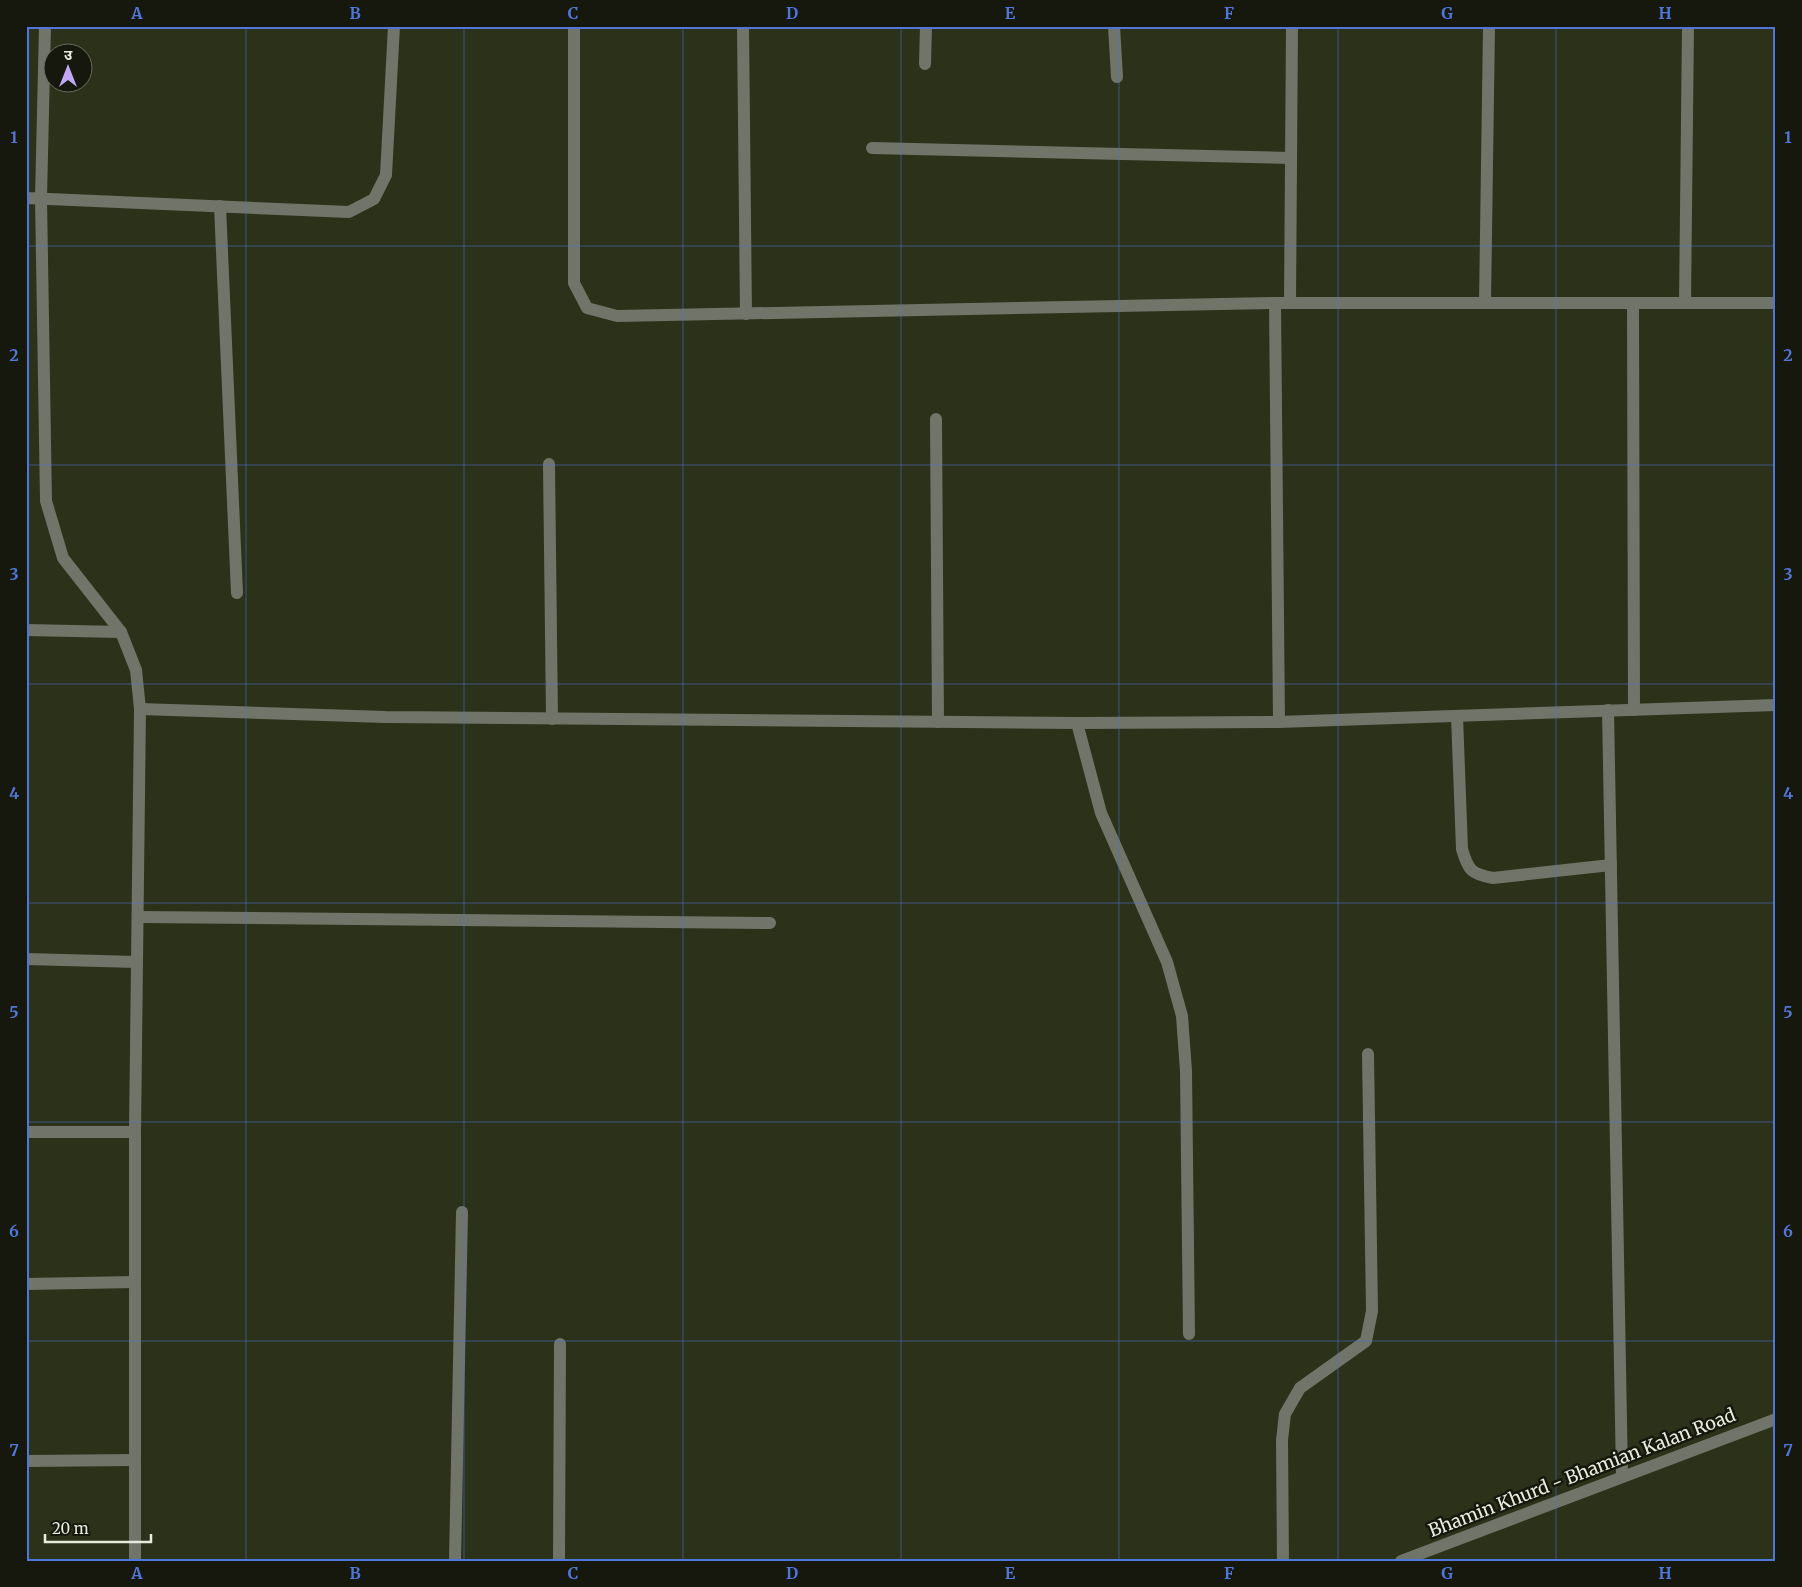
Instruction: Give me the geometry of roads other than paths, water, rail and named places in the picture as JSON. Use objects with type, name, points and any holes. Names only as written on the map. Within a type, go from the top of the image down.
[{"type":"street","points":[[45,26],[41,198],[46,501],[63,558],[121,632],[136,670],[140,708],[135,1132],[135,1561]]},
{"type":"street","points":[[26,198],[349,212],[374,199],[386,175],[394,26]]},
{"type":"street","points":[[574,26],[574,283],[587,308],[617,316],[1275,303],[1776,303]]},
{"type":"street","points":[[743,26],[746,314]]},
{"type":"street","points":[[925,64],[926,26]]},
{"type":"street","points":[[1114,26],[1117,77]]},
{"type":"street","points":[[1290,303],[1292,26]]},
{"type":"street","points":[[1485,303],[1489,26]]},
{"type":"street","points":[[1685,303],[1688,26]]},
{"type":"street","points":[[872,148],[1291,158]]},
{"type":"street","points":[[220,206],[237,593]]},
{"type":"street","points":[[1275,303],[1279,722]]},
{"type":"street","points":[[1633,303],[1634,710]]},
{"type":"street","points":[[936,419],[938,722]]},
{"type":"street","points":[[550,464],[552,719]]},
{"type":"street","points":[[26,630],[121,632]]},
{"type":"street","points":[[140,708],[385,717],[1077,723],[1279,722],[1776,705]]},
{"type":"street","points":[[1608,710],[1622,1475]]},
{"type":"street","points":[[1456,716],[1462,849],[1467,867],[1478,876],[1493,878],[1611,865]]},
{"type":"street","points":[[1077,723],[1101,813],[1167,962],[1182,1016],[1186,1071],[1188,1334]]},
{"type":"street","points":[[138,917],[770,923]]},
{"type":"street","points":[[26,959],[137,962]]},
{"type":"street","points":[[1283,1561],[1282,1440],[1284,1414],[1300,1388],[1366,1341],[1372,1311],[1368,1054]]},
{"type":"street","points":[[26,1132],[135,1132]]},
{"type":"street","points":[[455,1561],[462,1212]]},
{"type":"street","points":[[26,1284],[135,1282]]},
{"type":"street","points":[[559,1561],[560,1344]]},
{"type":"street","name":"Bhamin Khurd - Bhamian Kalan Road","points":[[1401,1561],[1417,1558],[1622,1475],[1776,1419]]},
{"type":"street","points":[[26,1461],[135,1460]]}]
